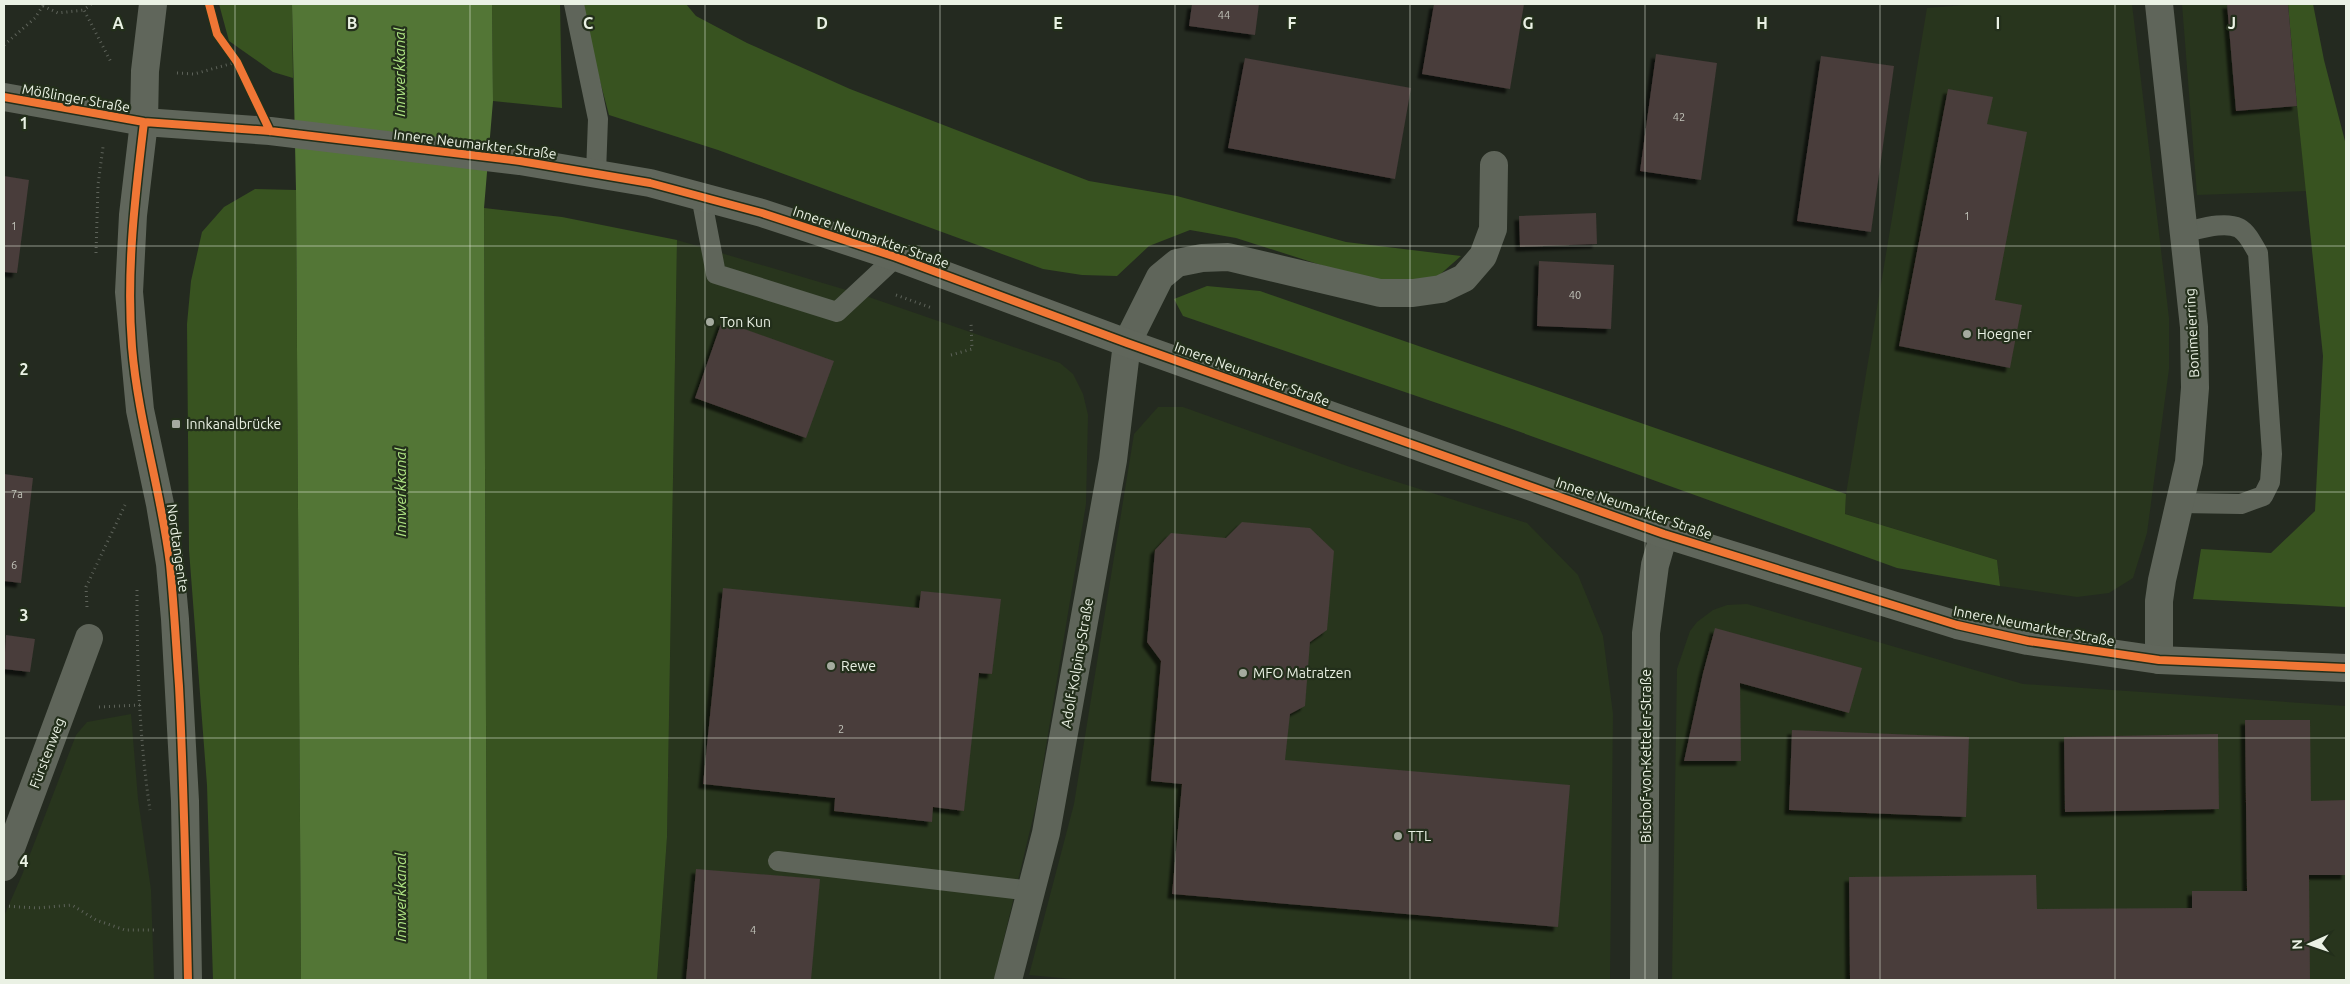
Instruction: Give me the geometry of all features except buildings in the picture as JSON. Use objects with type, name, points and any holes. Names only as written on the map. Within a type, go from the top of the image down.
[{"type":"main road","name":"Nordtangente","points":[[154,4],[145,71],[144,122],[132,215],[128,292],[140,410],[160,504],[170,564],[185,802],[188,980]]},
{"type":"main road","name":"Innere Neumarkter Straße","points":[[144,122],[270,131],[520,161],[596,172],[650,183],[762,213],[896,257],[1127,343],[1664,534],[1957,625],[2028,641],[2159,660],[2346,668]]},
{"type":"street","name":"Bonimeierring","points":[[2159,4],[2194,327],[2196,388],[2189,462],[2159,601],[2159,660]]},
{"type":"street","name":"Mößlinger Straße","points":[[4,97],[144,122]]},
{"type":"street","points":[[1127,343],[1160,277],[1177,263],[1202,258],[1228,256],[1380,292],[1413,293],[1441,289],[1464,278],[1483,256],[1493,229],[1494,165]]},
{"type":"street","name":"Adolf-Kolping-Straße","points":[[1008,980],[1046,832],[1114,460],[1127,343]]},
{"type":"street","name":"Bischof-von-Ketteler-Straße","points":[[1644,980],[1646,633],[1655,565],[1664,534]]},
{"type":"street","name":"Fürstenweg","points":[[4,867],[89,638]]},
{"type":"lane","points":[[574,4],[598,119],[596,172]]},
{"type":"lane","points":[[700,196],[716,274],[837,312],[896,257]]},
{"type":"lane","points":[[2181,503],[2241,504],[2263,496],[2270,482],[2272,454],[2258,253],[2248,236],[2239,228],[2220,226],[2184,232]]},
{"type":"lane","points":[[778,861],[1032,890]]},
{"type":"path","points":[[4,45],[35,18],[44,5],[58,13],[84,10],[91,4]]},
{"type":"path","points":[[84,10],[112,64],[108,116],[98,186],[95,260]]},
{"type":"path","points":[[866,285],[937,310]]},
{"type":"path","points":[[951,355],[972,349],[972,322],[963,319]]},
{"type":"path","points":[[89,638],[86,587],[127,502],[129,510]]},
{"type":"path","points":[[137,582],[137,665],[144,772],[151,819]]},
{"type":"path","points":[[64,708],[140,705]]},
{"type":"path","points":[[4,906],[37,908],[72,905],[96,920],[125,930],[161,930]]},
{"type":"shaded area","points":[[219,4],[292,4],[293,78],[273,72],[229,41]]},
{"type":"shaded area","points":[[492,4],[560,4],[562,108],[493,101]]},
{"type":"shaded area","points":[[563,4],[686,4],[696,16],[747,43],[850,89],[1089,181],[1177,196],[1346,242],[1461,256],[1436,278],[1405,288],[1343,272],[1236,238],[1190,230],[1149,246],[1117,276],[1082,275],[1043,269],[718,150],[609,115],[588,36]]},
{"type":"shaded area","points":[[1978,4],[2132,4],[2169,318],[2169,369],[2147,533],[2133,578],[2109,593],[2077,597],[2000,586],[1997,560],[1845,514],[1846,494],[1927,8]]},
{"type":"shaded area","points":[[2182,4],[2227,4],[2236,111],[2297,106],[2307,191],[2197,195]]},
{"type":"shaded area","points":[[2288,4],[2313,4],[2324,60],[2346,145],[2346,607],[2193,599],[2201,549],[2271,553],[2315,511],[2323,356]]},
{"type":"shaded area","points":[[255,189],[296,190],[301,980],[213,980],[207,785],[189,550],[187,324],[191,281],[202,232],[224,207]]},
{"type":"shaded area","points":[[484,208],[562,217],[677,240],[667,837],[657,980],[487,980]]},
{"type":"shaded area","points":[[677,240],[860,294],[1060,363],[1073,374],[1083,394],[1088,415],[1086,504],[1037,801],[994,980],[657,980],[667,837]]},
{"type":"shaded area","points":[[1207,286],[1260,291],[1846,494],[1845,514],[1997,560],[2000,586],[1897,568],[1498,424],[1183,316],[1174,299]]},
{"type":"shaded area","points":[[1158,407],[1183,407],[1350,467],[1527,523],[1578,575],[1603,636],[1613,714],[1610,980],[1083,980],[1029,975],[1074,804],[1134,434]]},
{"type":"shaded area","points":[[1747,604],[2023,684],[2346,706],[2346,980],[1672,980],[1677,669],[1690,631],[1697,622],[1713,610],[1727,605]]},
{"type":"shaded area","points":[[131,714],[138,799],[151,890],[154,980],[4,980],[4,916],[22,875],[76,735],[87,722]]},
{"type":"water","name":"Innwerkkanal","points":[[292,4],[492,4],[493,101],[484,208],[487,980],[301,980],[296,190]]},
{"type":"cycle path","points":[[209,4],[217,34],[237,62],[270,131]]},
{"type":"cycle path","points":[[4,97],[144,122],[270,131],[520,161],[650,183],[762,213],[896,257],[1127,343],[1664,534],[1957,625],[2028,641],[2159,660],[2346,668]]},
{"type":"cycle path","points":[[144,122],[132,234],[130,319],[139,401],[170,564],[181,723],[188,980]]},
{"type":"place","name":"Ton Kun","points":[[710,322]]},
{"type":"place","name":"Hoegner","points":[[1967,334]]},
{"type":"place","name":"Innkanalbrücke","points":[[176,424]]},
{"type":"place","name":"Rewe","points":[[831,666]]},
{"type":"place","name":"MFO Matratzen","points":[[1243,673]]},
{"type":"place","name":"TTL","points":[[1398,836]]}]
